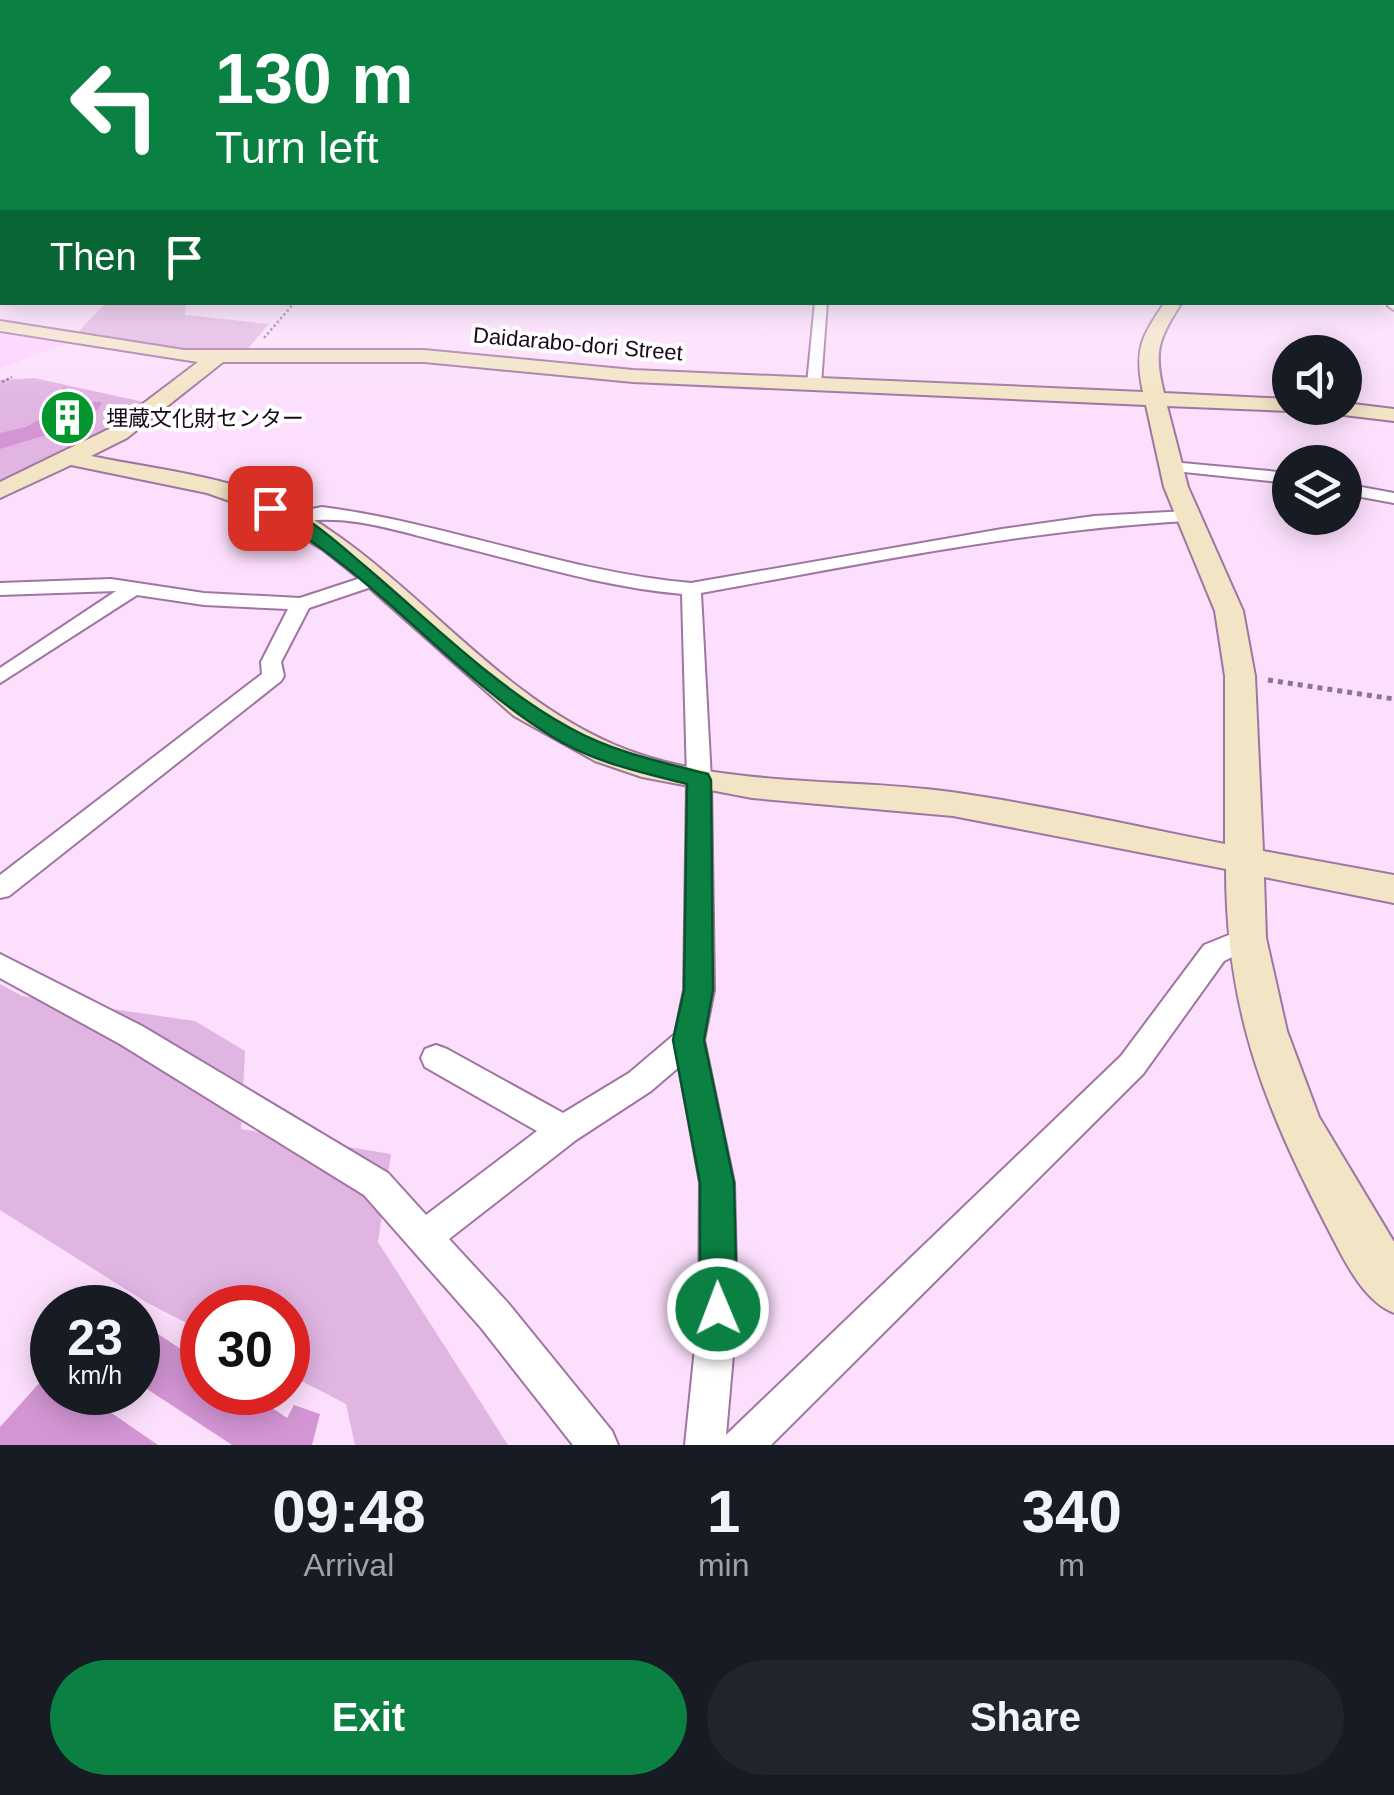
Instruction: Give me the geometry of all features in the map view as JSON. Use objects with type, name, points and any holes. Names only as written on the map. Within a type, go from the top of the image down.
[{"type":"street","points":[[814,384],[822,305]]},
{"type":"street","points":[[1172,305],[1149,339],[1148,369],[1187,516],[1229,611],[1240,676],[1246,938],[1266,1031],[1298,1124],[1354,1227],[1394,1287]]},
{"type":"street","name":"Daidarabo-dori Street","points":[[0,326],[146,352],[424,356],[598,374],[1272,405]]},
{"type":"street","points":[[0,491],[132,425],[218,356]]},
{"type":"street","points":[[1362,411],[1394,415]]},
{"type":"street","points":[[70,458],[231,494],[292,518],[372,580],[508,697],[562,733],[620,759],[699,780],[953,804],[1394,889]]},
{"type":"street","points":[[1171,467],[1272,476]]},
{"type":"street","points":[[1362,491],[1394,498]]},
{"type":"street","points":[[292,518],[322,512],[368,518],[634,584],[691,589],[1002,534],[1094,521],[1187,516]]},
{"type":"street","points":[[0,590],[76,585],[134,588],[204,599],[301,604],[372,580]]},
{"type":"street","points":[[0,678],[134,588]]},
{"type":"street","points":[[691,589],[699,780],[699,990],[689,1040],[717,1183],[718,1309],[705,1445]]},
{"type":"street","points":[[0,889],[272,676],[271,662],[301,604]]},
{"type":"street","points":[[742,1445],[1132,1065],[1214,954],[1246,938]]},
{"type":"street","points":[[0,966],[131,1035],[376,1184],[426,1236],[598,1445]]},
{"type":"street","points":[[426,1236],[564,1130],[640,1082],[689,1040]]},
{"type":"street","points":[[436,1058],[564,1130]]},
{"type":"path","points":[[248,356],[292,305]]},
{"type":"path","points":[[2,382],[12,377]]},
{"type":"path","points":[[1240,676],[1394,699]]},
{"type":"shaded area","points":[[104,305],[186,305],[185,315],[269,324],[244,353],[194,352],[76,334]]},
{"type":"shaded area","points":[[0,329],[71,342],[0,368]]},
{"type":"shaded area","points":[[34,378],[144,402],[103,430],[0,480],[0,380]]},
{"type":"shaded area","points":[[0,984],[22,996],[195,1021],[245,1051],[241,1129],[391,1154],[378,1242],[508,1445],[355,1445],[346,1404],[310,1385],[310,1285],[180,1285],[180,1320],[160,1309],[160,1285],[119,1285],[0,1210]]},
{"type":"building","name":"埋蔵文化財センター","points":[[64,386],[81,402],[102,402],[98,409],[69,428],[0,449],[0,433],[26,427],[59,409],[64,402],[57,394]]},
{"type":"building","points":[[160,1335],[180,1348],[180,1411],[160,1398]]},
{"type":"building","points":[[30,1393],[30,1415],[114,1415],[158,1445],[0,1445],[0,1427]]},
{"type":"building","points":[[310,1411],[320,1414],[312,1445],[232,1445],[187,1415],[287,1418],[310,1415]]},
{"type":"place","name":"埋蔵文化財センター","points":[[67,418]]},
{"type":"route","points":[[270,508],[313,531],[508,697],[562,733],[620,759],[699,780],[699,990],[689,1040],[717,1183],[718,1309]]}]
